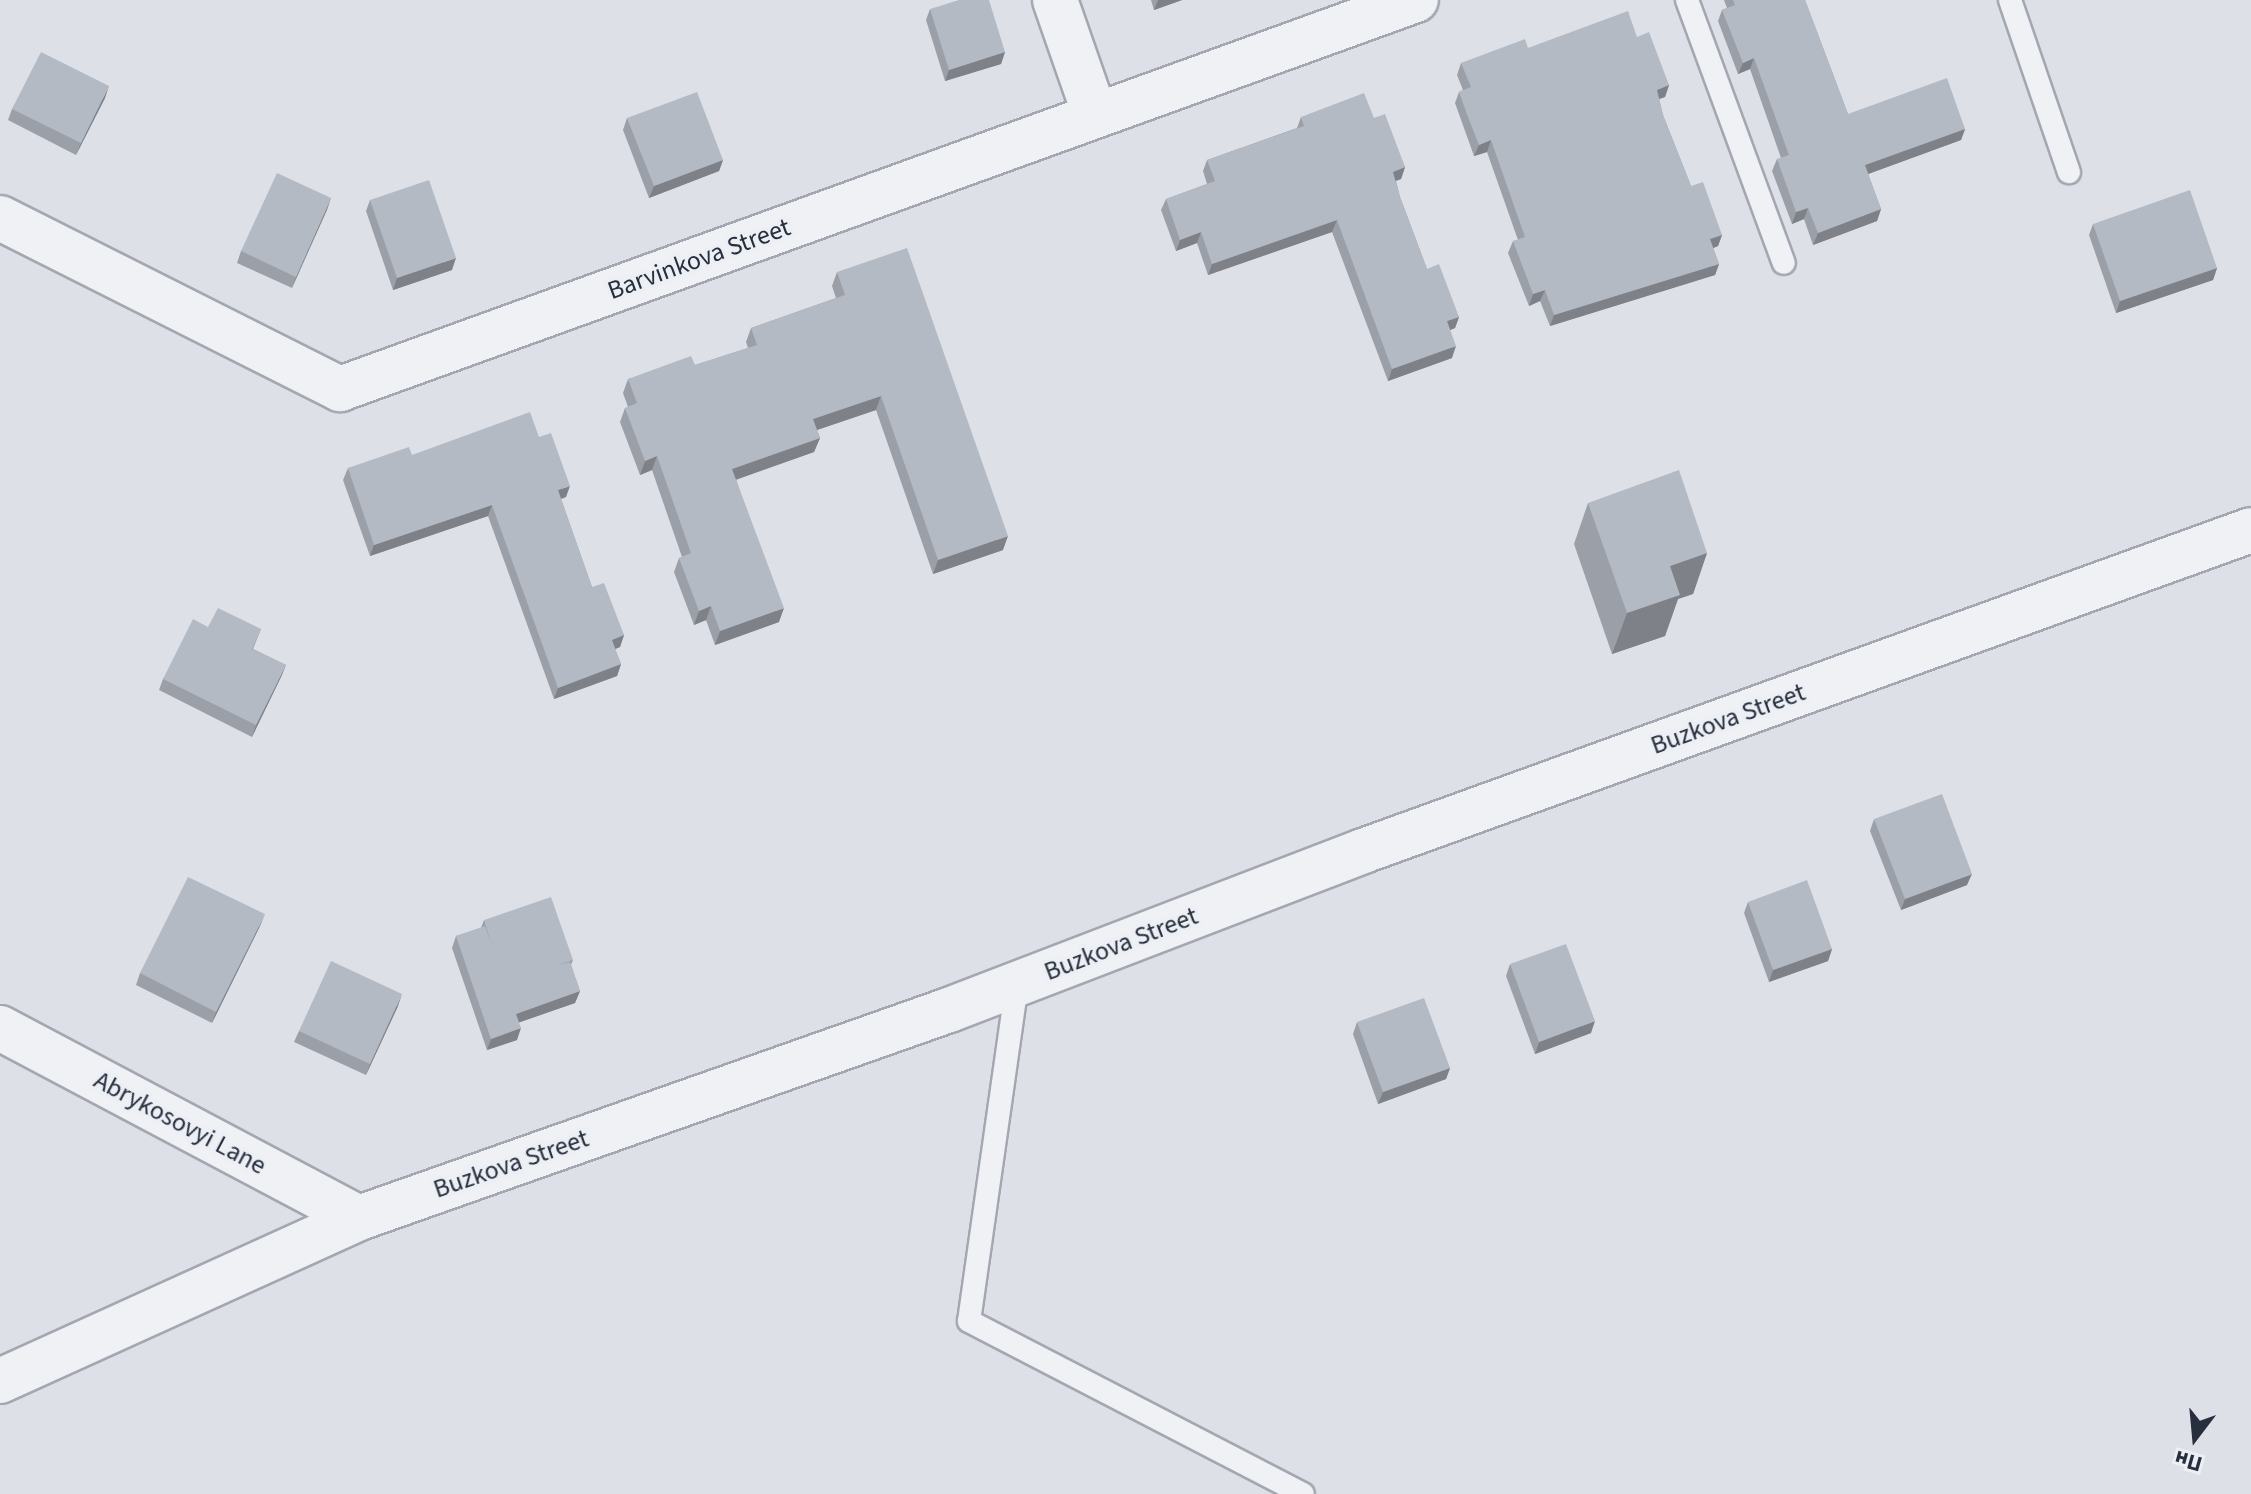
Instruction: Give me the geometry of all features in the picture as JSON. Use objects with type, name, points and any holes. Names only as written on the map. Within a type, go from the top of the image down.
[{"type":"street","points":[[1055,0],[1095,115]]},
{"type":"street","name":"Barvinkova Street","points":[[0,218],[340,389],[1416,0]]},
{"type":"street","name":"Buzkova Street","points":[[0,1381],[359,1218],[1017,984],[1363,851],[2251,530]]},
{"type":"street","name":"Abrykosovyi Lane","points":[[0,1028],[359,1218]]},
{"type":"lane","points":[[1687,0],[1784,263]]},
{"type":"lane","points":[[2010,0],[2069,172]]},
{"type":"lane","points":[[1017,984],[969,1321],[1303,1494]]},
{"type":"building","points":[[959,0],[989,0],[1005,52],[949,70],[930,9]]},
{"type":"building","points":[[1733,0],[1805,0],[1848,114],[1947,78],[1965,129],[1865,165],[1881,209],[1818,233],[1808,208],[1796,212],[1777,159],[1789,155],[1754,58],[1743,63],[1722,10],[1735,5]]},
{"type":"building","points":[[1628,11],[1637,37],[1649,32],[1669,85],[1657,90],[1663,115],[1691,186],[1703,182],[1722,235],[1710,239],[1719,264],[1554,315],[1545,290],[1533,294],[1513,241],[1525,237],[1491,140],[1479,145],[1468,117],[1459,92],[1471,87],[1461,63],[1525,39],[1528,48]]},
{"type":"building","points":[[41,52],[109,86],[81,143],[12,109]]},
{"type":"building","points":[[697,92],[723,160],[654,186],[627,118]]},
{"type":"building","points":[[1364,93],[1374,118],[1385,114],[1405,167],[1393,172],[1400,197],[1427,269],[1439,264],[1459,317],[1447,321],[1456,346],[1392,369],[1337,220],[1212,264],[1201,232],[1180,240],[1166,199],[1215,181],[1207,160],[1304,126],[1301,117]]},
{"type":"building","points":[[277,173],[331,198],[296,277],[241,251]]},
{"type":"building","points":[[429,180],[456,258],[397,278],[370,200]]},
{"type":"building","points":[[2190,190],[2217,268],[2120,301],[2093,224]]},
{"type":"building","points":[[907,248],[1008,536],[938,560],[881,396],[813,419],[820,438],[732,469],[784,608],[720,631],[711,606],[699,611],[679,558],[691,553],[657,456],[645,461],[625,408],[637,403],[628,379],[691,356],[695,365],[757,345],[751,328],[845,295],[837,272]]},
{"type":"building","points":[[530,412],[539,437],[551,433],[570,486],[558,490],[592,587],[604,583],[624,635],[612,640],[621,664],[558,688],[492,505],[374,545],[348,468],[409,447],[412,455]]},
{"type":"building","points":[[1679,470],[1707,553],[1670,566],[1680,595],[1627,613],[1588,503]]},
{"type":"building","points":[[218,608],[261,629],[252,649],[286,665],[256,725],[163,679],[193,619],[208,627]]},
{"type":"building","points":[[1942,794],[1972,874],[1905,899],[1874,819]]},
{"type":"building","points":[[188,877],[265,914],[216,1012],[140,973]]},
{"type":"building","points":[[1807,880],[1832,949],[1773,970],[1748,902]]},
{"type":"building","points":[[551,897],[573,960],[555,966],[570,962],[580,991],[516,1014],[521,1028],[491,1039],[456,936],[485,926],[492,946],[484,920]]},
{"type":"building","points":[[1566,944],[1595,1021],[1539,1042],[1510,964]]},
{"type":"building","points":[[331,961],[402,994],[370,1064],[299,1031]]},
{"type":"building","points":[[1424,998],[1450,1068],[1383,1092],[1357,1022]]}]
